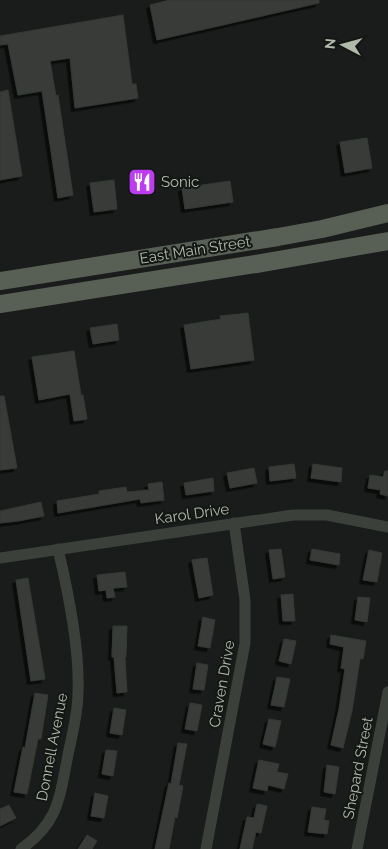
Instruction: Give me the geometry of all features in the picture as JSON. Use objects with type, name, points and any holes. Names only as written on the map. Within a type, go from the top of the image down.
[{"type":"main road","name":"East Main Street","points":[[0,281],[317,230],[388,213]]},
{"type":"main road","points":[[252,241],[256,264]]},
{"type":"main road","name":"East Main Street","points":[[0,304],[256,264],[387,241]]},
{"type":"main road","points":[[0,291],[30,276]]},
{"type":"street","name":"Karol Drive","points":[[0,558],[280,516],[308,514],[345,517],[388,526]]},
{"type":"street","name":"Craven Drive","points":[[206,849],[245,643],[244,600],[234,523]]},
{"type":"street","name":"Donnell Avenue","points":[[21,849],[38,837],[52,816],[61,788],[78,702],[79,682],[76,652],[58,548]]},
{"type":"street","name":"Shepard Street","points":[[357,849],[388,692]]},
{"type":"building","points":[[170,0],[319,0],[319,3],[157,40],[150,5]]},
{"type":"building","points":[[123,15],[132,84],[136,84],[138,98],[75,108],[70,58],[50,61],[56,96],[58,95],[73,195],[58,198],[42,91],[18,95],[8,44],[0,45],[0,36]]},
{"type":"building","points":[[8,90],[22,176],[0,180],[0,92]]},
{"type":"building","points":[[367,138],[372,168],[345,173],[340,142]]},
{"type":"building","points":[[114,180],[117,209],[94,212],[90,183]]},
{"type":"building","points":[[230,181],[233,202],[185,209],[182,188]]},
{"type":"building","points":[[248,313],[254,360],[191,369],[184,325],[221,319],[220,316]]},
{"type":"building","points":[[117,324],[119,340],[93,344],[90,328]]},
{"type":"building","points":[[74,351],[87,419],[74,421],[70,394],[39,400],[32,357]]},
{"type":"building","points":[[0,396],[4,396],[17,468],[0,470]]},
{"type":"building","points":[[294,464],[296,478],[270,481],[269,467]]},
{"type":"building","points":[[313,464],[342,468],[341,482],[311,478]]},
{"type":"building","points":[[254,468],[257,483],[230,488],[227,473]]},
{"type":"building","points":[[385,471],[388,471],[388,496],[380,494],[381,490],[368,488],[370,475],[383,477]]},
{"type":"building","points":[[213,478],[214,491],[186,495],[184,483]]},
{"type":"building","points":[[162,482],[164,500],[141,503],[140,499],[58,513],[57,501],[126,487],[127,492],[149,490],[148,484]]},
{"type":"building","points":[[41,502],[44,516],[0,523],[0,511]]},
{"type":"building","points":[[281,549],[285,577],[273,579],[269,550]]},
{"type":"building","points":[[312,549],[340,554],[339,565],[310,560]]},
{"type":"building","points":[[369,550],[382,553],[377,582],[363,580]]},
{"type":"building","points":[[207,558],[213,595],[199,598],[192,560]]},
{"type":"building","points":[[125,572],[127,587],[113,588],[115,597],[107,598],[106,590],[99,591],[97,575]]},
{"type":"building","points":[[28,578],[45,679],[31,681],[16,580]]},
{"type":"building","points":[[293,594],[295,621],[283,621],[281,595]]},
{"type":"building","points":[[358,597],[370,598],[367,622],[355,620]]},
{"type":"building","points":[[203,617],[215,620],[210,648],[198,646]]},
{"type":"building","points":[[113,626],[127,626],[125,657],[127,692],[117,693],[114,657],[112,657]]},
{"type":"building","points":[[331,635],[366,641],[363,659],[360,659],[352,711],[343,748],[331,745],[345,669],[341,668],[344,647],[330,644]]},
{"type":"building","points":[[284,639],[296,641],[291,664],[279,661]]},
{"type":"building","points":[[197,663],[208,665],[204,690],[193,689]]},
{"type":"building","points":[[277,677],[290,679],[284,707],[271,705]]},
{"type":"building","points":[[35,693],[48,695],[41,739],[38,739],[27,794],[14,792],[23,747],[25,748]]},
{"type":"building","points":[[190,703],[202,705],[197,731],[185,729]]},
{"type":"building","points":[[114,708],[126,710],[122,735],[110,733]]},
{"type":"building","points":[[269,719],[281,721],[275,747],[263,744]]},
{"type":"building","points":[[178,743],[187,744],[179,785],[183,786],[177,818],[175,817],[169,849],[155,849],[169,783],[171,784]]},
{"type":"building","points":[[106,750],[117,751],[113,776],[102,774]]},
{"type":"building","points":[[259,760],[279,764],[277,772],[288,774],[284,789],[268,785],[267,791],[253,788]]},
{"type":"building","points":[[327,765],[339,767],[335,794],[324,792]]},
{"type":"building","points":[[95,793],[108,796],[104,818],[91,816]]},
{"type":"building","points":[[257,804],[267,806],[261,833],[256,832],[252,849],[240,849],[247,817],[254,818]]},
{"type":"building","points":[[9,805],[16,818],[0,826],[0,809]]},
{"type":"building","points":[[312,807],[326,809],[324,820],[329,821],[327,834],[308,832]]},
{"type":"building","points":[[87,835],[97,841],[92,849],[78,849]]},
{"type":"place","name":"Sonic","points":[[142,182]]}]
